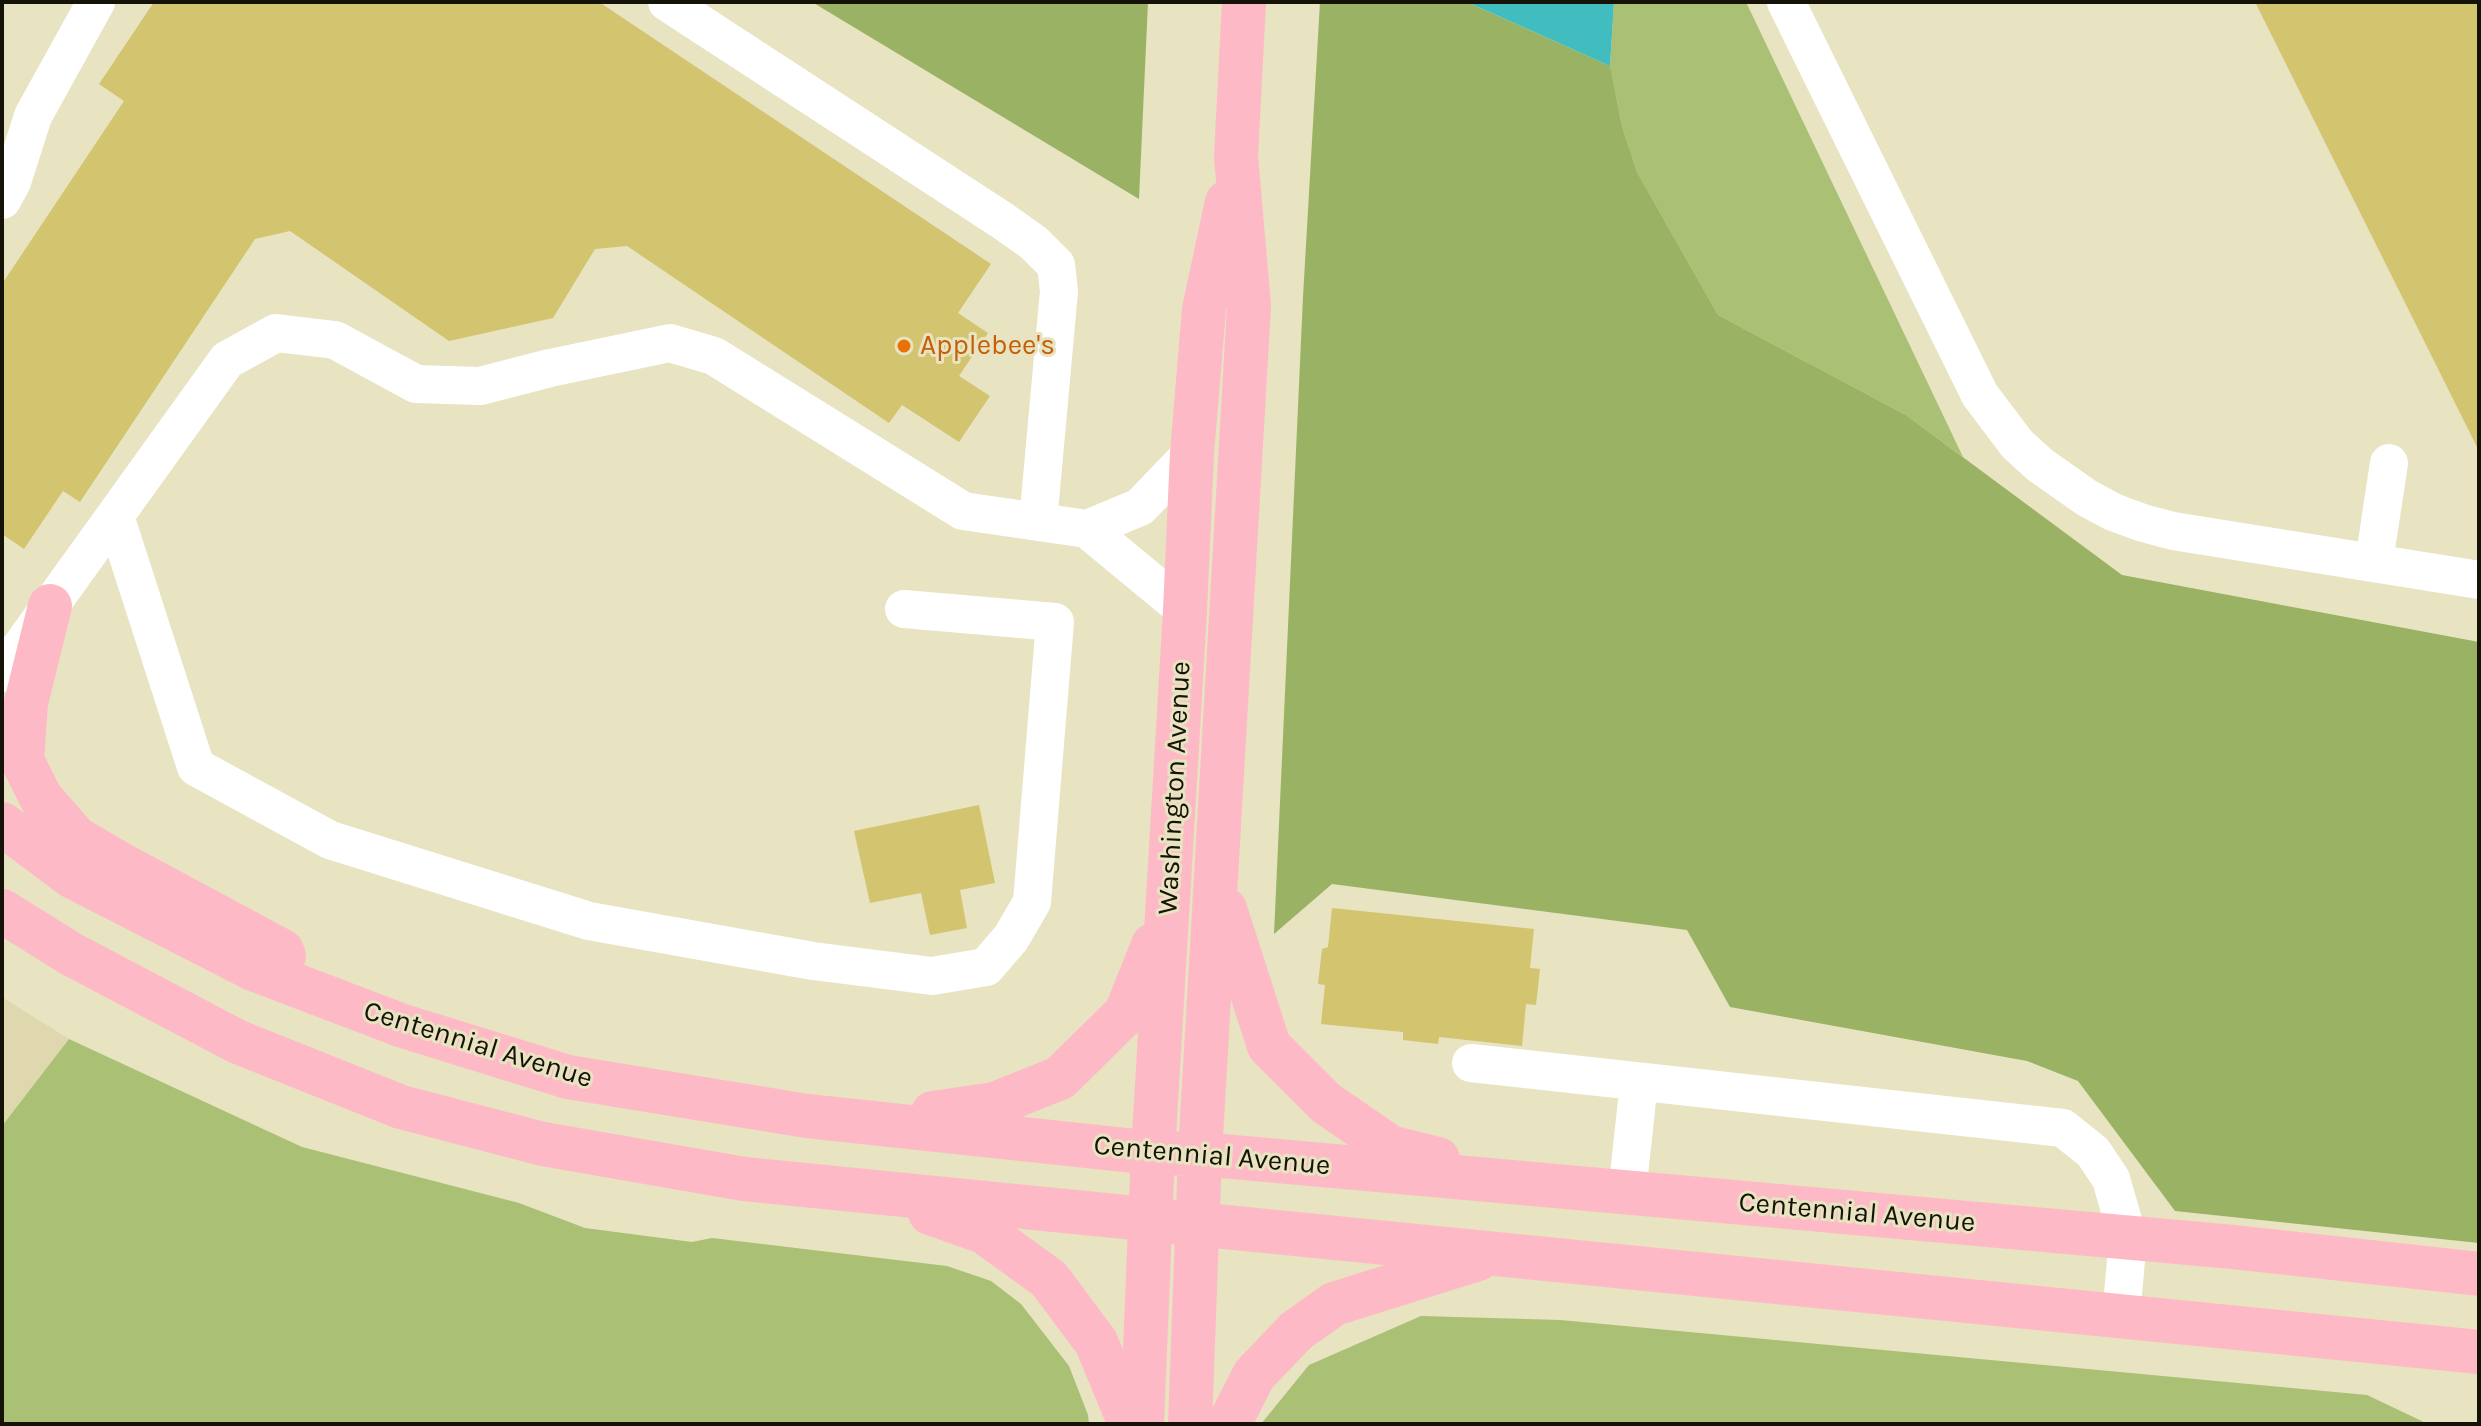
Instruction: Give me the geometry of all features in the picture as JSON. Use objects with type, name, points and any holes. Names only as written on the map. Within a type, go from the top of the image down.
[{"type":"main road","name":"Washington Avenue","points":[[1190,1424],[1200,1154],[1249,306],[1236,156],[1244,2]]},
{"type":"main road","name":"Washington Avenue","points":[[1142,1424],[1153,1153],[1192,453],[1204,309],[1236,156]]},
{"type":"main road","points":[[50,606],[26,703],[22,760],[41,798],[76,838],[282,951],[293,985]]},
{"type":"main road","name":"Centennial Avenue","points":[[2,824],[73,877],[253,969],[403,1026],[568,1077],[807,1116],[1153,1153],[1200,1154],[2128,1238],[2479,1274]]},
{"type":"main road","points":[[1216,881],[1269,1046],[1326,1103],[1390,1147],[1549,1186]]},
{"type":"main road","points":[[868,1123],[995,1104],[1060,1078],[1126,1013],[1167,909]]},
{"type":"main road","points":[[2,911],[71,954],[238,1042],[401,1107],[574,1150],[744,1179],[2479,1352]]},
{"type":"main road","points":[[871,1192],[984,1232],[1049,1279],[1096,1342],[1130,1424]]},
{"type":"main road","points":[[1229,1424],[1254,1375],[1296,1331],[1334,1304],[1495,1254]]},
{"type":"lane","points":[[2,200],[12,182],[33,116],[96,2]]},
{"type":"lane","points":[[667,2],[1003,221],[1034,243],[1056,265],[1059,291],[1038,522]]},
{"type":"lane","points":[[1786,2],[1980,395],[2017,444],[2040,465],[2113,512],[2173,531],[2479,580]]},
{"type":"lane","points":[[6,655],[50,606],[227,360],[276,333],[335,340],[416,384],[480,386],[670,343],[714,356],[963,511],[1087,529],[1140,507],[1192,453]]},
{"type":"lane","points":[[2374,562],[2389,463]]},
{"type":"lane","points":[[115,516],[196,767],[330,840],[589,921],[813,961],[932,976],[986,967],[1011,938],[1032,902],[1055,622],[904,609]]},
{"type":"lane","points":[[1087,529],[1185,610]]},
{"type":"lane","points":[[1471,1063],[2063,1128],[2093,1152],[2111,1179],[2128,1238],[2121,1316]]},
{"type":"lane","points":[[1627,1193],[1639,1082]]},
{"type":"shaded area","points":[[2,997],[69,1039],[2,1126]]},
{"type":"green space","points":[[812,2],[1148,2],[1139,199]]},
{"type":"green space","points":[[1320,2],[1467,2],[1610,66],[1622,126],[1637,172],[1718,315],[1906,415],[2122,575],[2479,642],[2479,1243],[2175,1211],[2078,1081],[2027,1061],[1730,1007],[1687,930],[1332,884],[1274,934],[1303,297]]},
{"type":"green space","points":[[1614,2],[1746,2],[1963,457],[1906,415],[1718,315],[1637,172],[1622,126],[1610,67]]},
{"type":"green space","points":[[69,1039],[302,1147],[519,1203],[585,1228],[692,1242],[712,1238],[947,1266],[991,1281],[1021,1304],[1069,1366],[1089,1424],[2,1424],[2,1126]]},
{"type":"green space","points":[[1421,1316],[1560,1320],[2367,1395],[2428,1424],[1261,1424],[1309,1365]]},
{"type":"water","points":[[1467,2],[1614,2],[1610,66],[1494,14]]},
{"type":"building","points":[[154,2],[599,2],[991,264],[958,313],[988,333],[959,376],[990,396],[959,442],[902,405],[889,423],[627,246],[595,249],[553,318],[449,341],[290,231],[255,239],[80,502],[63,491],[24,549],[2,534],[2,284],[124,101],[99,84]]},
{"type":"building","points":[[2255,2],[2479,2],[2479,451]]},
{"type":"building","points":[[979,805],[995,883],[960,890],[967,928],[930,935],[921,893],[870,903],[854,831]]},
{"type":"building","points":[[1332,908],[1534,929],[1530,968],[1540,969],[1536,1005],[1526,1004],[1522,1046],[1439,1037],[1438,1044],[1403,1040],[1403,1032],[1321,1024],[1325,985],[1318,984],[1322,949],[1328,947]]},
{"type":"place","name":"Applebee's","points":[[904,346]]}]
